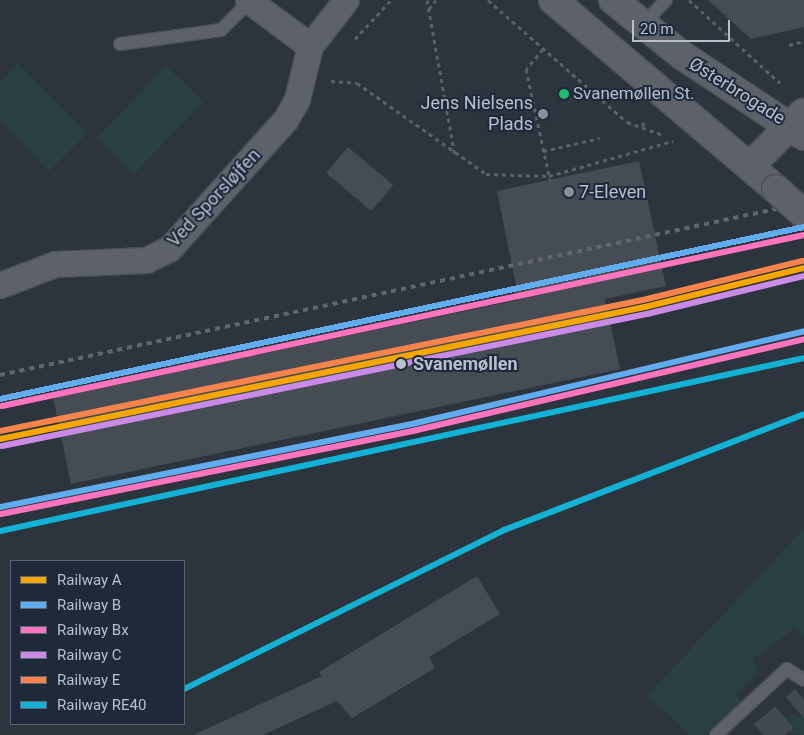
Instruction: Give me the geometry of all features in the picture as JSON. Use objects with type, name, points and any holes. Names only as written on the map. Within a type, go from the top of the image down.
[{"type":"street","name":"Ved Sporsløjfen","points":[[0,285],[55,264],[146,260],[169,249],[286,119],[310,46],[346,0]]},
{"type":"street","points":[[553,0],[751,165],[804,214]]},
{"type":"street","name":"Østerbrogade","points":[[614,0],[642,25],[759,109],[800,124]]},
{"type":"street","points":[[249,1],[310,46]]},
{"type":"street","points":[[751,165],[800,124]]},
{"type":"lane","points":[[642,25],[666,0]]},
{"type":"lane","points":[[120,44],[220,30],[249,1]]},
{"type":"lane","points":[[716,735],[787,669],[804,680]]},
{"type":"path","points":[[426,0],[455,156]]},
{"type":"path","points":[[428,9],[436,0]]},
{"type":"path","points":[[488,0],[627,122],[662,135],[710,131]]},
{"type":"path","points":[[689,0],[779,79],[800,124]]},
{"type":"path","points":[[789,45],[804,41]]},
{"type":"path","points":[[543,49],[526,68],[549,178]]},
{"type":"path","points":[[301,78],[357,83],[455,156],[486,174],[549,178],[710,131]]},
{"type":"path","points":[[643,122],[644,128]]},
{"type":"path","points":[[542,151],[600,138]]},
{"type":"green space","points":[[18,63],[87,133],[49,171],[0,121],[0,82]]},
{"type":"green space","points":[[166,66],[203,102],[134,174],[97,138]]},
{"type":"green space","points":[[804,528],[804,638],[795,627],[753,660],[758,673],[736,695],[742,701],[705,735],[691,735],[647,696]]},
{"type":"green space","points":[[792,714],[804,718],[804,735],[778,731]]},
{"type":"building","points":[[708,0],[804,0],[804,27],[751,39]]},
{"type":"building","points":[[348,147],[393,185],[371,211],[326,173]]},
{"type":"building","points":[[639,161],[666,286],[605,299],[620,369],[71,484],[53,397],[519,300],[497,191]]},
{"type":"building","points":[[477,576],[500,614],[429,657],[435,668],[352,718],[337,701],[263,735],[193,735],[322,676],[319,672]]},
{"type":"tunnel","points":[[763,735],[804,700]]},
{"type":"railway","points":[[0,375],[804,203]]},
{"type":"rail line","name":"B","points":[[0,399],[804,227]]},
{"type":"rail line","name":"Bx","points":[[2,406],[804,235]]},
{"type":"rail line","name":"E","points":[[0,431],[643,300],[802,261]]},
{"type":"rail line","name":"A","points":[[0,439],[645,307],[804,268]]},
{"type":"rail line","name":"C","points":[[2,446],[647,314],[804,276]]},
{"type":"rail line","name":"B","points":[[0,507],[416,423],[804,331]]},
{"type":"rail line","name":"Bx","points":[[1,514],[417,430],[804,339]]},
{"type":"rail line","name":"RE40","points":[[0,531],[804,358]]},
{"type":"rail line","name":"RE40","points":[[185,689],[504,530],[804,414]]},
{"type":"place","name":"Svanemøllen St.","points":[[564,94]]},
{"type":"place","name":"Jens Nielsens Plads","points":[[543,114]]},
{"type":"place","name":"7-Eleven","points":[[569,192]]},
{"type":"place","name":"Svanemøllen","points":[[401,364]]}]
